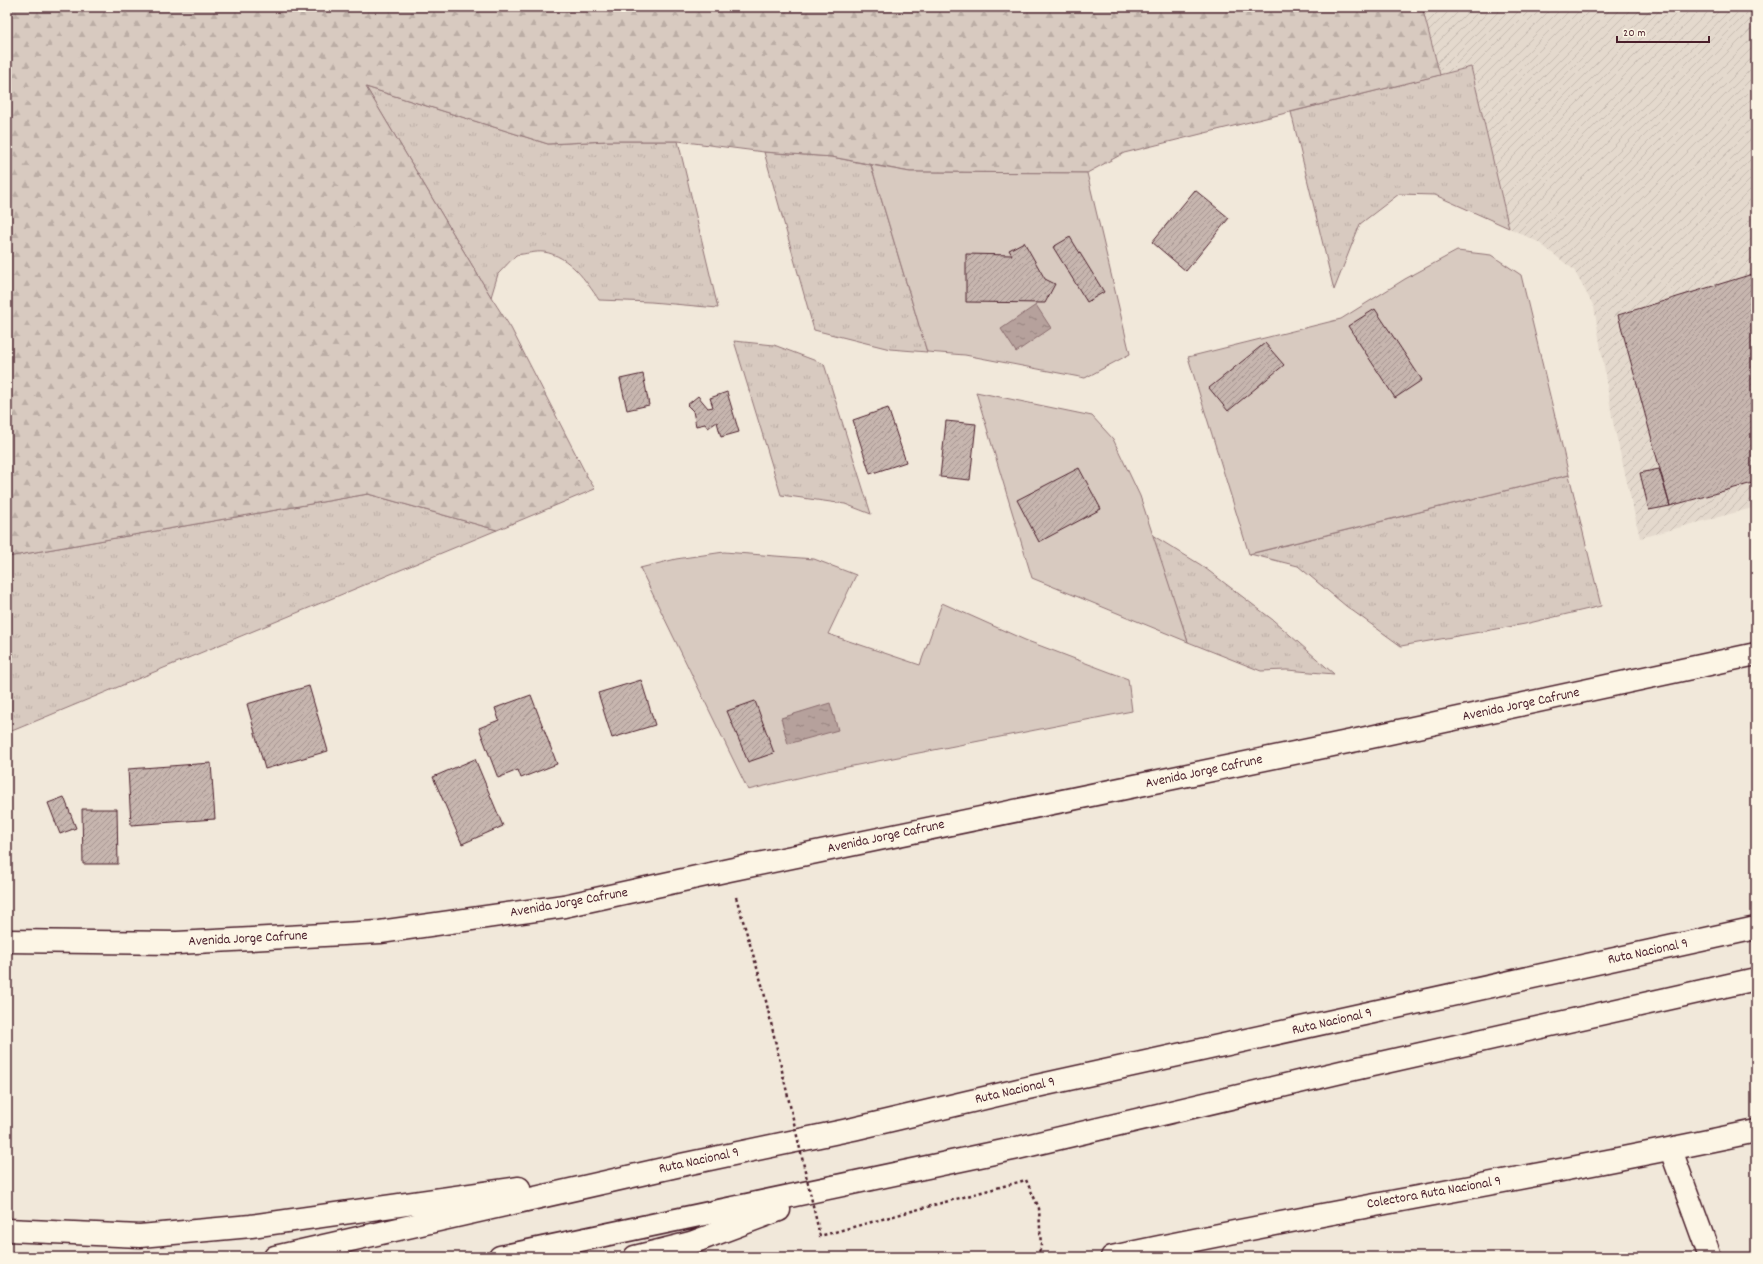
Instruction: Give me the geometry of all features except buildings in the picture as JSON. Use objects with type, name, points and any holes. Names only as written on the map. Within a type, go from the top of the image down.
[{"type":"main road","name":"Avenida Jorge Cafrune","points":[[7,941],[177,943],[380,932],[564,906],[729,870],[1365,738],[1756,654]]},
{"type":"main road","name":"Ruta Nacional 9","points":[[275,1257],[681,1165],[853,1129],[1023,1089],[1756,928]]},
{"type":"main road","points":[[500,1257],[1013,1149],[1385,1062],[1756,979]]},
{"type":"main road","name":"Colectora Ruta Nacional 9","points":[[1112,1257],[1207,1236],[1670,1150],[1756,1131]]},
{"type":"main road","points":[[1670,1150],[1710,1257]]},
{"type":"main road","points":[[7,1230],[140,1236],[251,1226],[681,1165]]},
{"type":"main road","points":[[635,1257],[691,1243],[844,1185]]},
{"type":"path","points":[[729,870],[763,988],[820,1236],[1026,1180],[1039,1208],[1041,1248],[1036,1257]]},
{"type":"shaded area","points":[[1422,7],[1756,7],[1756,507],[1640,538],[1613,422],[1594,307],[1574,270],[1538,242],[1509,228],[1471,67],[1440,75]]},
{"type":"green space","points":[[7,7],[1422,7],[1440,75],[1124,153],[1087,173],[910,172],[832,157],[764,152],[678,141],[607,141],[548,144],[366,87],[511,328],[595,489],[497,530],[368,494],[7,557]]},
{"type":"green space","points":[[1471,67],[1509,228],[1435,195],[1399,194],[1360,224],[1334,290],[1291,112]]},
{"type":"green space","points":[[366,87],[548,144],[607,141],[678,141],[718,308],[651,302],[599,300],[576,270],[562,259],[553,254],[544,252],[516,255],[498,274],[491,297]]},
{"type":"green space","points":[[764,152],[832,157],[871,165],[927,352],[890,349],[814,330]]},
{"type":"green space","points":[[871,165],[910,172],[1087,173],[1130,354],[1085,378],[965,355],[927,352]]},
{"type":"green space","points":[[1457,251],[1491,255],[1521,275],[1569,475],[1249,554],[1188,357],[1341,319],[1405,279]]},
{"type":"green space","points":[[734,341],[774,345],[824,364],[871,514],[845,504],[781,495]]},
{"type":"green space","points":[[976,392],[1092,416],[1113,439],[1140,496],[1188,642],[1032,578]]},
{"type":"green space","points":[[1569,475],[1601,606],[1525,624],[1401,646],[1346,606],[1298,566],[1250,554]]},
{"type":"green space","points":[[368,494],[497,530],[7,733],[7,557]]},
{"type":"green space","points":[[1152,535],[1201,565],[1273,620],[1334,674],[1287,670],[1261,671],[1188,642]]},
{"type":"green space","points":[[724,552],[814,559],[856,575],[828,634],[920,665],[942,603],[1025,640],[1128,679],[1132,711],[827,771],[748,790],[640,568],[676,559]]},
{"type":"green space","points":[[7,1254],[109,1255],[102,1257],[7,1257]]},
{"type":"water","points":[[1036,305],[1051,328],[1016,352],[1001,329]]},
{"type":"water","points":[[830,703],[838,730],[788,744],[781,718]]}]
